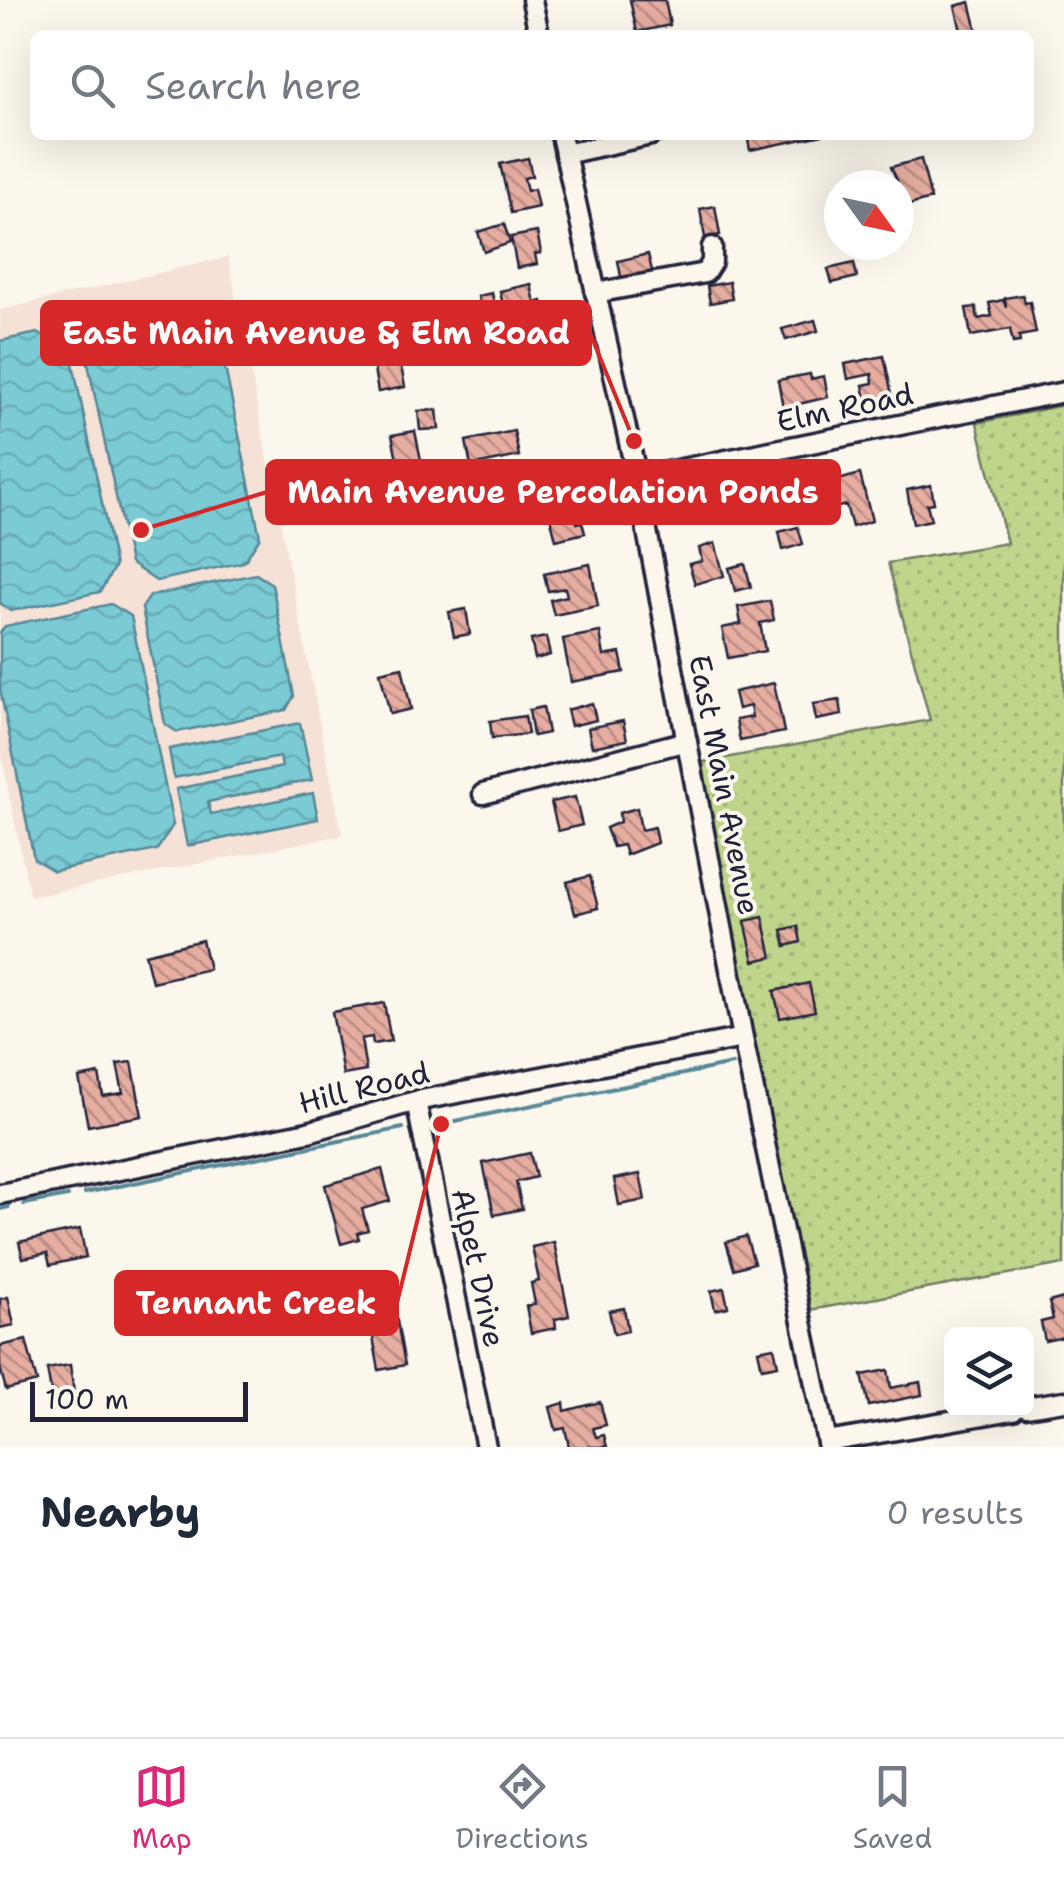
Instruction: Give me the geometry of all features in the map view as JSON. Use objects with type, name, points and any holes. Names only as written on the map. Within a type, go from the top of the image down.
[{"type":"street","points":[[532,0],[538,30]]},
{"type":"street","points":[[563,144],[602,140]]},
{"type":"street","name":"East Main Avenue","points":[[563,144],[638,478],[743,1038],[828,1444]]},
{"type":"street","points":[[595,293],[705,273],[712,262],[712,247]]},
{"type":"street","name":"Elm Road","points":[[638,478],[1064,392]]},
{"type":"street","points":[[483,794],[687,741]]},
{"type":"street","name":"Hill Road","points":[[0,1194],[308,1132],[416,1101],[743,1038]]},
{"type":"street","name":"Alpet Drive","points":[[416,1101],[486,1447]]},
{"type":"street","points":[[1034,1406],[1064,1401]]},
{"type":"street","points":[[828,1444],[975,1417]]},
{"type":"shaded area","points":[[228,257],[342,835],[30,897],[0,749],[0,310]]},
{"type":"green space","points":[[1064,405],[1064,1264],[805,1311],[698,763],[930,720],[888,563],[1007,543],[977,423]]},
{"type":"water","points":[[182,303],[215,319],[260,537],[244,562],[156,581],[130,563],[85,349],[107,319]]},
{"type":"water","points":[[37,333],[70,349],[115,566],[100,592],[11,611],[0,603],[0,341]]},
{"type":"water","points":[[256,574],[272,584],[294,696],[286,710],[177,732],[165,724],[142,608],[150,596]]},
{"type":"water","points":[[111,604],[131,616],[173,825],[157,850],[54,871],[34,859],[0,689],[0,633],[5,626]]},
{"type":"water","points":[[300,723],[312,780],[208,802],[211,814],[313,793],[318,819],[187,846],[176,789],[282,767],[280,757],[174,778],[169,749]]},
{"type":"building","points":[[630,0],[665,0],[670,25],[637,30]]},
{"type":"building","points":[[970,2],[977,30],[961,30],[955,6]]},
{"type":"building","points":[[748,140],[799,140],[750,150]]},
{"type":"building","points":[[528,158],[532,176],[524,178],[527,191],[534,189],[538,207],[511,213],[500,164]]},
{"type":"building","points":[[921,159],[931,199],[914,204],[914,170],[891,167]]},
{"type":"building","points":[[715,206],[720,235],[705,238],[700,209]]},
{"type":"building","points":[[504,224],[510,243],[484,252],[478,232]]},
{"type":"building","points":[[537,232],[541,253],[535,254],[537,264],[517,268],[511,237]]},
{"type":"building","points":[[648,254],[653,275],[622,282],[618,261]]},
{"type":"building","points":[[854,263],[857,277],[832,283],[828,269]]},
{"type":"building","points":[[729,282],[732,299],[710,303],[707,286]]},
{"type":"building","points":[[531,284],[535,303],[542,301],[549,332],[528,337],[524,317],[506,321],[500,291]]},
{"type":"building","points":[[492,293],[496,311],[481,314],[478,296]]},
{"type":"building","points":[[1023,295],[1025,303],[1030,302],[1036,333],[1019,336],[1020,342],[1013,343],[1010,329],[971,336],[966,308],[976,307],[978,319],[992,316],[989,303],[1003,300],[1006,307],[1005,298]]},
{"type":"building","points":[[815,320],[818,331],[786,340],[782,329]]},
{"type":"building","points":[[395,335],[405,387],[378,392],[369,340]]},
{"type":"building","points":[[283,340],[288,361],[267,367],[262,346]]},
{"type":"building","points":[[884,356],[892,395],[866,400],[863,385],[873,383],[872,374],[848,379],[845,364]]},
{"type":"building","points":[[810,374],[811,379],[824,376],[828,397],[799,404],[800,410],[784,413],[778,380]]},
{"type":"building","points":[[437,410],[439,429],[420,430],[418,411]]},
{"type":"building","points":[[415,431],[422,465],[399,469],[392,435]]},
{"type":"building","points":[[514,431],[519,456],[471,466],[466,441]]},
{"type":"building","points":[[860,474],[872,521],[852,527],[846,505],[793,519],[787,494]]},
{"type":"building","points":[[931,485],[934,503],[927,504],[931,520],[913,524],[907,490]]},
{"type":"building","points":[[585,486],[590,508],[574,512],[585,533],[556,540],[545,496]]},
{"type":"building","points":[[798,527],[803,544],[783,550],[779,532]]},
{"type":"building","points":[[715,543],[724,576],[695,584],[689,564],[702,561],[699,548]]},
{"type":"building","points":[[590,564],[598,606],[554,615],[550,600],[567,596],[565,588],[548,591],[544,574]]},
{"type":"building","points":[[745,564],[751,587],[735,591],[729,568]]},
{"type":"building","points":[[770,601],[774,620],[760,623],[765,651],[728,658],[722,628],[741,624],[738,607]]},
{"type":"building","points":[[466,609],[470,634],[454,637],[449,612]]},
{"type":"building","points":[[600,632],[604,656],[620,653],[624,672],[571,682],[563,639]]},
{"type":"building","points":[[546,637],[550,655],[535,659],[531,640]]},
{"type":"building","points":[[402,667],[411,709],[390,714],[380,672]]},
{"type":"building","points":[[774,683],[784,732],[740,741],[736,720],[752,717],[750,706],[738,709],[734,692]]},
{"type":"building","points":[[840,700],[842,715],[816,720],[813,704]]},
{"type":"building","points":[[592,703],[596,720],[571,726],[567,710]]},
{"type":"building","points":[[543,707],[548,733],[533,736],[529,710]]},
{"type":"building","points":[[525,716],[528,734],[492,738],[490,721]]},
{"type":"building","points":[[623,721],[627,740],[592,747],[588,728]]},
{"type":"building","points":[[575,797],[582,825],[558,831],[551,802]]},
{"type":"building","points":[[637,808],[641,830],[654,827],[657,843],[626,855],[623,845],[613,847],[606,828],[620,822],[619,813]]},
{"type":"building","points":[[590,876],[598,908],[575,914],[567,882]]},
{"type":"building","points":[[763,917],[772,957],[754,961],[745,921]]},
{"type":"building","points":[[798,926],[801,942],[786,946],[782,930]]},
{"type":"building","points":[[202,940],[209,969],[152,982],[145,954]]},
{"type":"building","points":[[809,983],[815,1011],[780,1018],[774,991]]},
{"type":"building","points":[[384,1003],[391,1041],[373,1044],[372,1037],[361,1039],[366,1071],[343,1075],[332,1012]]},
{"type":"building","points":[[132,1062],[142,1116],[88,1126],[79,1078],[99,1074],[103,1096],[123,1093],[117,1064]]},
{"type":"building","points":[[530,1153],[536,1177],[516,1182],[522,1209],[494,1215],[483,1163]]},
{"type":"building","points":[[382,1169],[390,1201],[362,1209],[368,1230],[357,1233],[359,1239],[341,1244],[325,1185]]},
{"type":"building","points":[[640,1174],[645,1200],[619,1205],[614,1179]]},
{"type":"building","points":[[80,1229],[86,1257],[50,1265],[47,1253],[23,1258],[19,1242]]},
{"type":"building","points":[[746,1236],[754,1263],[734,1269],[726,1242]]},
{"type":"building","points":[[554,1242],[569,1316],[555,1319],[556,1328],[531,1333],[526,1306],[535,1304],[531,1283],[539,1281],[532,1247]]},
{"type":"building","points":[[724,1288],[728,1307],[715,1310],[711,1291]]},
{"type":"building","points":[[8,1297],[14,1325],[0,1328],[0,1299]]},
{"type":"building","points":[[1064,1298],[1064,1337],[1045,1341],[1041,1322],[1053,1319],[1049,1302]]},
{"type":"building","points":[[393,1299],[405,1365],[379,1370],[367,1304]]},
{"type":"building","points":[[624,1308],[628,1331],[614,1334],[609,1311]]},
{"type":"building","points":[[26,1340],[37,1382],[6,1390],[0,1346]]},
{"type":"building","points":[[774,1347],[778,1365],[762,1368],[758,1350]]},
{"type":"building","points":[[70,1365],[74,1393],[52,1397],[47,1369]]},
{"type":"building","points":[[888,1370],[891,1388],[920,1382],[922,1395],[869,1406],[862,1375]]},
{"type":"building","points":[[600,1402],[606,1425],[593,1428],[596,1437],[604,1435],[607,1447],[569,1447],[565,1428],[556,1430],[550,1407],[564,1403],[565,1411]]},
{"type":"waterway","points":[[429,1123],[441,1124],[732,1064]]},
{"type":"waterway","points":[[85,1193],[403,1128]]},
{"type":"waterway","points":[[24,1204],[68,1196]]},
{"type":"waterway","points":[[0,1209],[9,1207]]},
{"type":"place","name":"East Main Avenue & Elm Road","points":[[634,441]]},
{"type":"place","name":"Main Avenue Percolation Ponds","points":[[141,530]]},
{"type":"place","name":"Tennant Creek","points":[[441,1124]]}]
